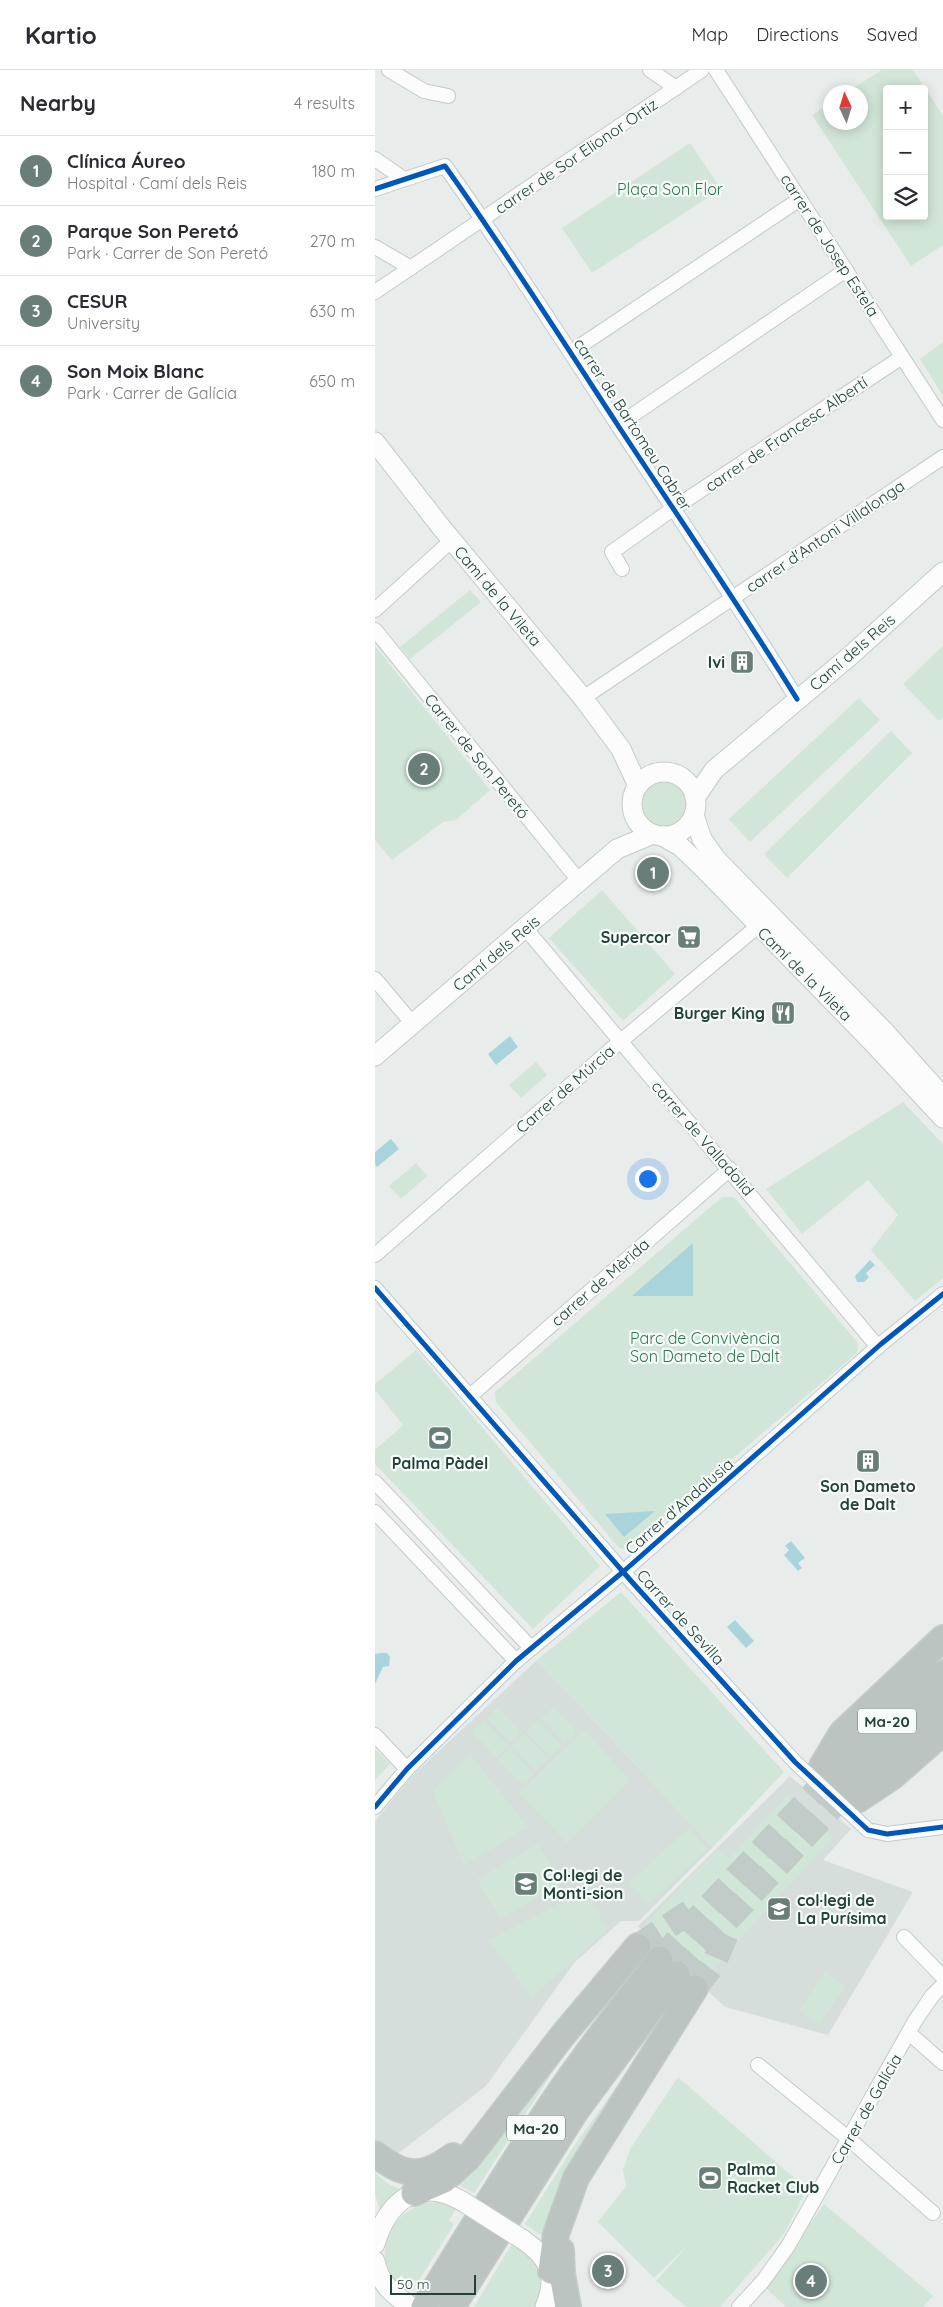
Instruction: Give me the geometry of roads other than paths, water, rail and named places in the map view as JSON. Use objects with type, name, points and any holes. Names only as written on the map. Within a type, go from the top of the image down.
[{"type":"highway","points":[[943,1638],[842,1733],[840,1782],[893,1776],[943,1732]]},
{"type":"highway","name":"Ma-20","points":[[840,1782],[892,1716],[943,1673]]},
{"type":"highway","name":"Ma-20","points":[[840,1782],[943,1703]]},
{"type":"highway","points":[[423,2191],[444,2180],[468,2158],[536,2069],[638,1946]]},
{"type":"highway","points":[[569,2307],[562,2274],[563,2240],[572,2204],[597,2141],[677,1974]]},
{"type":"highway","name":"Ma-20","points":[[412,2305],[592,2046],[677,1974]]},
{"type":"highway","name":"Ma-20","points":[[452,2307],[575,2112],[677,1974]]},
{"type":"highway","points":[[375,2154],[393,2168],[404,2172],[427,2170],[443,2163],[469,2142],[536,2069]]},
{"type":"highway","points":[[551,2274],[556,2234],[567,2200],[581,2168],[597,2141]]},
{"type":"street","points":[[389,70],[424,91],[447,96]]},
{"type":"street","points":[[650,70],[676,88]]},
{"type":"street","name":"carrer de Sor Elionor Ortiz","points":[[375,292],[702,70]]},
{"type":"street","name":"carrer de Josep Estela","points":[[716,70],[943,420]]},
{"type":"street","points":[[375,159],[404,179]]},
{"type":"street","name":"carrer de Bartomeu Cabrer","points":[[404,179],[445,166],[483,219],[734,597],[797,698]]},
{"type":"street","points":[[375,189],[404,179]]},
{"type":"street","points":[[571,352],[800,199]]},
{"type":"street","points":[[375,247],[411,268]]},
{"type":"street","points":[[618,424],[846,270]]},
{"type":"street","name":"carrer de Francesc Albertí","points":[[623,569],[612,552],[674,508],[902,357]]},
{"type":"street","name":"Camí de la Vileta","points":[[375,442],[451,540],[583,698],[621,749],[638,786]]},
{"type":"street","name":"carrer d'Antoni Villalonga","points":[[583,698],[943,457]]},
{"type":"street","points":[[375,610],[451,540]]},
{"type":"street","name":"Camí dels Reis","points":[[695,806],[714,770],[797,698],[851,656],[943,572]]},
{"type":"street","name":"Carrer de Son Peretó","points":[[375,630],[580,882]]},
{"type":"street","name":"Camí de la Vileta","points":[[621,749],[671,774]]},
{"type":"street","points":[[671,774],[692,789],[695,806],[691,822],[679,833],[657,835],[638,823],[633,804],[638,786],[645,779],[671,774],[714,770]]},
{"type":"street","name":"Camí dels Reis","points":[[617,849],[633,804]]},
{"type":"street","name":"Camí de la Vileta","points":[[695,806],[702,839],[716,859],[817,965],[885,1032],[943,1097]]},
{"type":"street","name":"Camí de la Vileta","points":[[657,835],[680,846],[705,868],[758,926],[877,1046],[943,1118]]},
{"type":"street","name":"Camí dels Reis","points":[[375,1056],[526,929],[617,849],[657,835]]},
{"type":"street","name":"Carrer de Múrcia","points":[[375,1255],[620,1041],[758,926]]},
{"type":"street","name":"carrer de Valladolid","points":[[526,929],[878,1347]]},
{"type":"street","points":[[375,979],[412,1023]]},
{"type":"street","name":"carrer de Mèrida","points":[[470,1396],[730,1169]]},
{"type":"street","name":"Carrer de Sevilla","points":[[375,1288],[632,1582],[795,1762],[868,1830],[887,1834],[943,1827]]},
{"type":"street","name":"Carrer d'Andalusia","points":[[375,1807],[407,1769],[516,1661],[624,1571],[878,1347],[943,1294]]},
{"type":"street","points":[[375,1482],[531,1648]]},
{"type":"street","points":[[375,1512],[516,1661]]},
{"type":"street","points":[[375,1735],[407,1769]]},
{"type":"street","points":[[904,1937],[943,1976]]},
{"type":"street","name":"Carrer de Galícia","points":[[739,2307],[763,2281],[788,2246],[909,2033],[932,1996],[943,1985]]},
{"type":"street","points":[[909,2033],[943,2063]]},
{"type":"street","points":[[758,2065],[849,2139],[933,2214]]},
{"type":"street","points":[[375,2166],[394,2180],[423,2191],[447,2194],[522,2239],[542,2255],[551,2274],[560,2307]]},
{"type":"street","points":[[375,2243],[383,2222],[393,2209],[423,2191]]},
{"type":"street","points":[[375,2221],[375,2243]]},
{"type":"street","points":[[375,2261],[382,2280],[412,2305]]},
{"type":"street","points":[[545,2307],[551,2287],[551,2274]]},
{"type":"water","points":[[510,1036],[518,1047],[496,1065],[488,1054]]},
{"type":"water","points":[[391,1139],[399,1149],[377,1167],[375,1164],[375,1152]]},
{"type":"water","points":[[693,1243],[693,1296],[632,1296]]},
{"type":"water","points":[[870,1260],[875,1265],[866,1273],[869,1277],[864,1282],[857,1282],[855,1276]]},
{"type":"water","points":[[655,1511],[624,1537],[605,1514]]},
{"type":"water","points":[[791,1541],[805,1558],[798,1563],[802,1568],[798,1571],[784,1555],[789,1550],[785,1546]]},
{"type":"water","points":[[735,1620],[754,1641],[746,1648],[727,1627]]},
{"type":"water","points":[[387,1653],[390,1657],[389,1666],[383,1667],[375,1684],[375,1654]]},
{"type":"tunnel","points":[[660,1959],[833,1773]]},
{"type":"tunnel","points":[[677,1974],[848,1790]]},
{"type":"tunnel","points":[[638,1946],[694,1909]]},
{"type":"tunnel","points":[[695,1988],[713,1965],[729,1928]]},
{"type":"place","name":"Ivi","points":[[742,662]]},
{"type":"place","name":"Parque Son Peretó","points":[[424,769]]},
{"type":"place","name":"Clínica Áureo","points":[[653,873]]},
{"type":"place","name":"Supercor","points":[[689,937]]},
{"type":"place","name":"Burger King","points":[[783,1013]]},
{"type":"place","name":"Palma Pàdel","points":[[440,1438]]},
{"type":"place","name":"Son Dameto de Dalt","points":[[868,1461]]},
{"type":"place","name":"Col·legi de Monti-sion","points":[[526,1884]]},
{"type":"place","name":"col·legi de La Purísima","points":[[779,1909]]},
{"type":"place","name":"Palma Racket Club","points":[[710,2178]]},
{"type":"place","name":"CESUR","points":[[608,2271]]},
{"type":"place","name":"Son Moix Blanc","points":[[811,2281]]},
{"type":"park label","name":"Plaça Son Flor","points":[[670,189]]},
{"type":"park label","name":"Parc de Convivència Son Dameto de Dalt","points":[[705,1347]]}]
